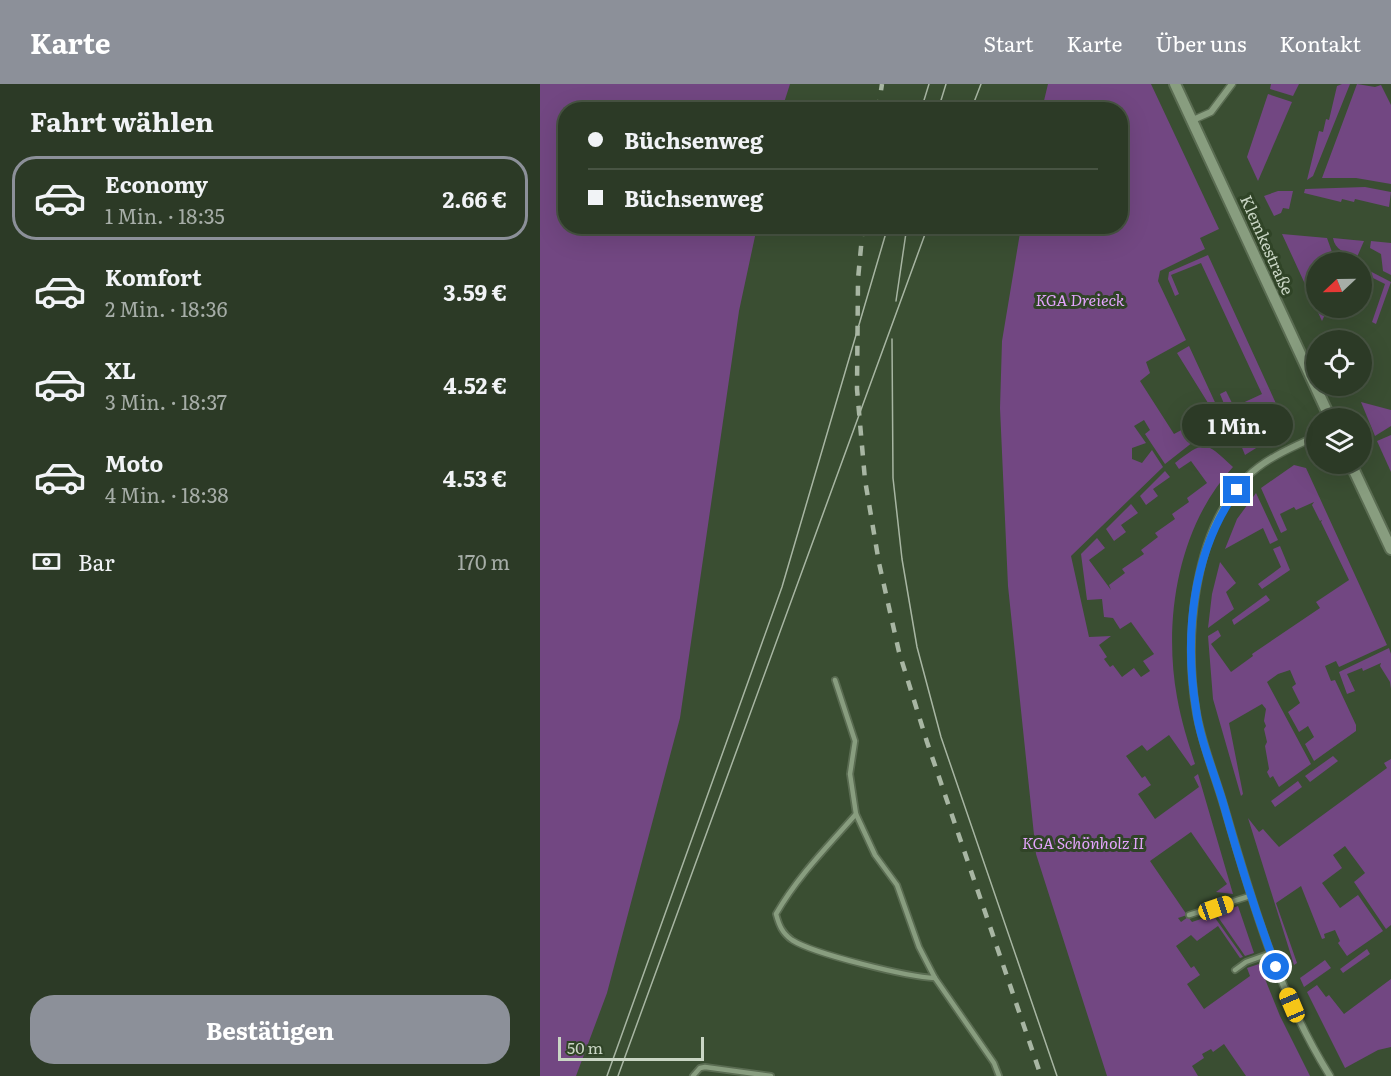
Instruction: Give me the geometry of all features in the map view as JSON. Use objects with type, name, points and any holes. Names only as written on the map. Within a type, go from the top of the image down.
[{"type":"street","name":"Klemkestraße","points":[[1175,84],[1325,408]]},
{"type":"street","points":[[1193,120],[1211,112],[1232,84]]},
{"type":"street","points":[[1306,441],[1272,458],[1246,478],[1215,526],[1197,583],[1192,650],[1196,710],[1250,896],[1307,1039],[1330,1076]]},
{"type":"street","points":[[1356,474],[1391,549]]},
{"type":"lane","points":[[835,680],[855,741],[849,774],[856,814],[875,855],[897,885],[919,947],[935,978],[994,1063],[999,1076]]},
{"type":"lane","points":[[856,814],[801,873],[776,914],[779,928],[794,941],[837,956],[915,977],[935,978]]},
{"type":"lane","points":[[1189,915],[1250,896]]},
{"type":"lane","points":[[1235,970],[1247,962],[1271,953]]},
{"type":"lane","points":[[693,1076],[700,1068],[705,1067],[771,1076]]},
{"type":"green space","points":[[540,84],[790,84],[784,102],[558,102],[558,234],[756,234],[739,311],[680,718],[607,993],[576,1076],[540,1076]]},
{"type":"green space","points":[[1048,84],[1151,84],[1219,229],[1200,238],[1205,249],[1160,271],[1158,281],[1186,340],[1146,362],[1150,373],[1140,381],[1174,434],[1187,427],[1202,435],[1165,464],[1145,434],[1150,430],[1144,420],[1134,426],[1146,443],[1132,448],[1132,459],[1142,463],[1152,450],[1163,467],[1071,556],[1089,637],[1111,636],[1099,645],[1107,657],[1104,659],[1110,667],[1113,665],[1122,677],[1134,668],[1141,677],[1150,671],[1143,661],[1154,654],[1131,622],[1120,629],[1113,618],[1104,617],[1102,599],[1087,600],[1081,554],[1097,538],[1105,548],[1089,560],[1111,590],[1109,585],[1125,573],[1122,569],[1144,554],[1141,550],[1158,537],[1155,533],[1175,519],[1172,514],[1189,502],[1187,498],[1207,483],[1191,461],[1179,469],[1175,463],[1193,450],[1205,447],[1216,452],[1233,467],[1214,491],[1187,545],[1174,606],[1173,667],[1177,697],[1195,764],[1191,766],[1169,735],[1147,751],[1142,745],[1126,756],[1142,778],[1145,776],[1151,785],[1138,794],[1155,819],[1199,787],[1194,777],[1198,774],[1233,894],[1216,892],[1227,884],[1191,832],[1150,861],[1187,915],[1178,918],[1181,922],[1188,917],[1192,922],[1213,915],[1243,957],[1240,958],[1218,926],[1197,941],[1191,935],[1176,946],[1191,968],[1194,966],[1200,975],[1187,984],[1204,1009],[1250,976],[1247,968],[1259,964],[1280,1016],[1310,1076],[1246,1076],[1224,1044],[1213,1052],[1211,1049],[1202,1054],[1204,1058],[1192,1066],[1198,1076],[1107,1076],[1036,854],[1008,586],[1000,408],[1002,341],[1020,234],[1128,234],[1128,102],[1044,102]]},
{"type":"green space","points":[[1271,84],[1299,84],[1293,96],[1270,89]]},
{"type":"green space","points":[[1350,84],[1313,176],[1307,180],[1319,131],[1323,132],[1326,119],[1329,120],[1337,86]]},
{"type":"green space","points":[[1357,84],[1375,87],[1381,85],[1391,105],[1391,184],[1356,178],[1322,178]]},
{"type":"green space","points":[[1268,94],[1292,102],[1258,181],[1247,157]]},
{"type":"green space","points":[[1365,187],[1391,192],[1389,207],[1355,199],[1354,202],[1342,199],[1341,202],[1304,193],[1305,189]]},
{"type":"green space","points":[[1278,191],[1293,191],[1289,209],[1283,208],[1281,213],[1274,216],[1264,196]]},
{"type":"green space","points":[[1282,234],[1327,238],[1332,252],[1306,252],[1306,286]]},
{"type":"green space","points":[[1333,238],[1364,241],[1359,252],[1344,252]]},
{"type":"green space","points":[[1371,241],[1391,243],[1391,275],[1383,271],[1381,254],[1370,248]]},
{"type":"green space","points":[[1208,255],[1284,421],[1280,433],[1245,455],[1220,394],[1226,391],[1234,407],[1262,394],[1201,263],[1171,275],[1179,294],[1175,296],[1168,279],[1169,272]]},
{"type":"green space","points":[[1372,272],[1391,282],[1376,324],[1372,322],[1385,284],[1372,278]]},
{"type":"green space","points":[[1189,346],[1225,424],[1215,428],[1211,422],[1203,418],[1213,411],[1177,353]]},
{"type":"green space","points":[[1361,402],[1391,410],[1391,426],[1375,436],[1372,429],[1372,408],[1363,408]]},
{"type":"green space","points":[[1391,435],[1391,472],[1377,441]]},
{"type":"green space","points":[[1294,465],[1306,468],[1306,474],[1309,474],[1387,645],[1339,667],[1336,661],[1325,666],[1331,681],[1335,680],[1356,725],[1356,731],[1314,761],[1305,744],[1314,737],[1308,726],[1299,732],[1288,712],[1300,703],[1292,687],[1296,684],[1290,670],[1278,674],[1267,682],[1311,764],[1279,787],[1273,776],[1270,778],[1267,772],[1269,769],[1264,729],[1266,709],[1262,704],[1229,723],[1243,794],[1241,796],[1213,699],[1208,636],[1218,630],[1221,636],[1211,644],[1231,672],[1253,656],[1252,654],[1320,608],[1316,602],[1349,580],[1322,520],[1320,521],[1312,505],[1314,502],[1296,510],[1294,507],[1280,514],[1287,530],[1281,533],[1261,488]]},
{"type":"green space","points":[[1165,471],[1170,477],[1153,489],[1158,496],[1146,505],[1140,496]]},
{"type":"green space","points":[[1256,493],[1278,540],[1270,544],[1263,528],[1225,549],[1237,519]]},
{"type":"green space","points":[[1131,504],[1138,513],[1121,525],[1126,532],[1114,541],[1106,529]]},
{"type":"green space","points":[[1280,546],[1290,570],[1262,589],[1258,584],[1281,567],[1273,549]]},
{"type":"green space","points":[[1220,562],[1236,583],[1226,592],[1234,609],[1208,628],[1212,594]]},
{"type":"green space","points":[[1266,595],[1270,600],[1234,625],[1232,620]]},
{"type":"green space","points":[[1389,648],[1391,689],[1390,682],[1380,666],[1381,663],[1363,671],[1362,668],[1347,674],[1355,691],[1347,694],[1339,672]]},
{"type":"green space","points":[[1333,756],[1338,761],[1310,782],[1305,776]]},
{"type":"green space","points":[[1391,759],[1391,925],[1386,929],[1354,882],[1365,873],[1345,846],[1333,855],[1342,868],[1322,883],[1340,908],[1358,895],[1383,931],[1347,956],[1338,943],[1340,941],[1335,930],[1324,934],[1325,938],[1322,939],[1301,886],[1276,903],[1297,963],[1294,965],[1248,818],[1259,832],[1263,829],[1279,847],[1387,768],[1384,763]]},
{"type":"green space","points":[[1298,781],[1302,787],[1275,807],[1271,801]]},
{"type":"green space","points":[[1238,906],[1254,953],[1245,956],[1216,914]]},
{"type":"green space","points":[[1367,949],[1370,954],[1343,973],[1340,969]]},
{"type":"green space","points":[[1325,960],[1331,968],[1304,987],[1300,978]]},
{"type":"green space","points":[[1391,979],[1391,1047],[1378,1050],[1345,1068],[1307,992],[1317,985],[1326,997],[1329,995],[1344,1014]]},
{"type":"tram line","points":[[923,102],[929,84]]},
{"type":"tram line","points":[[940,102],[946,84]]},
{"type":"tram line","points":[[974,102],[981,84]]},
{"type":"tram line","points":[[607,1076],[782,587],[886,234]]},
{"type":"tram line","points":[[896,301],[906,234]]},
{"type":"tram line","points":[[618,1076],[925,234]]},
{"type":"tram line","points":[[892,339],[893,478],[902,559],[917,647],[941,737],[1057,1076]]},
{"type":"railway","points":[[879,102],[882,84]]},
{"type":"railway","points":[[862,234],[858,279],[857,389],[865,480],[879,563],[899,652],[927,742],[1041,1076]]},
{"type":"route","points":[[1237,490],[1215,526],[1197,583],[1192,650],[1196,710],[1250,896],[1276,967]]},
{"type":"park label","name":"KGA Dreieck","points":[[1080,300]]},
{"type":"park label","name":"KGA Schönholz II","points":[[1083,843]]}]
